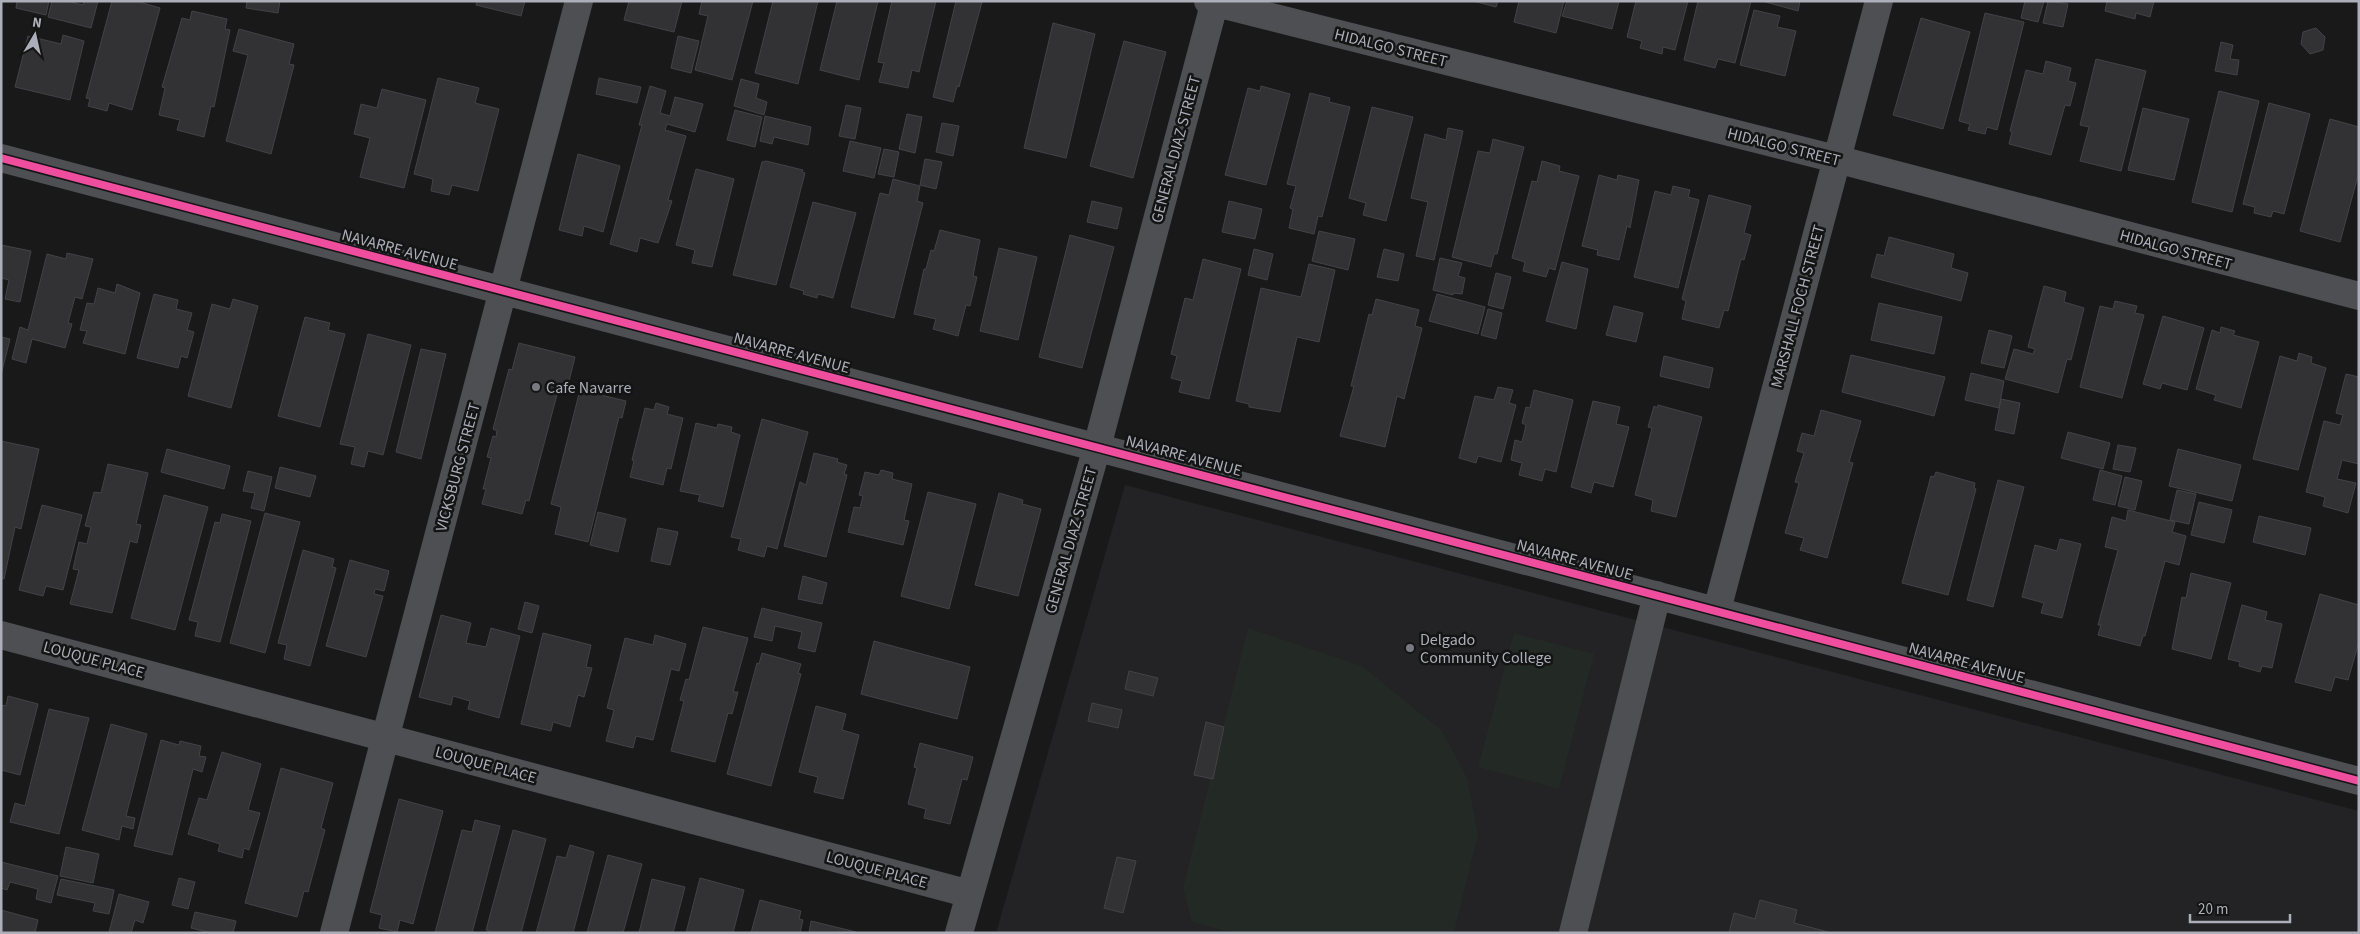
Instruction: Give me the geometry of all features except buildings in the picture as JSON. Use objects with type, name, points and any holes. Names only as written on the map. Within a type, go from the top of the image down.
[{"type":"street","name":"VICKSBURG STREET","points":[[334,933],[579,1]]},
{"type":"street","name":"MARSHALL FOCH STREET","points":[[1717,610],[1879,1]]},
{"type":"street","name":"HIDALGO STREET","points":[[1212,2],[1836,159],[2359,296]]},
{"type":"street","name":"GENERAL DIAZ STREET","points":[[959,933],[1096,447],[1212,2]]},
{"type":"street","name":"NAVARRE AVENUE","points":[[1,158],[2359,781]]},
{"type":"street","points":[[1573,933],[1657,595]]},
{"type":"street","name":"LOUQUE PLACE","points":[[1,635],[970,894]]},
{"type":"shaded area","name":"Delgado Community College","points":[[1125,485],[2359,811],[2359,933],[996,933]]},
{"type":"shaded area","points":[[1248,628],[1362,666],[1442,731],[1467,778],[1478,834],[1454,933],[1234,933],[1192,922],[1183,888]]},
{"type":"shaded area","points":[[1514,633],[1594,654],[1559,789],[1478,767]]},
{"type":"cycle path","points":[[1,158],[2359,781]]},
{"type":"place","name":"Cafe Navarre","points":[[536,387]]},
{"type":"place","name":"Delgado Community College","points":[[1410,648]]}]
